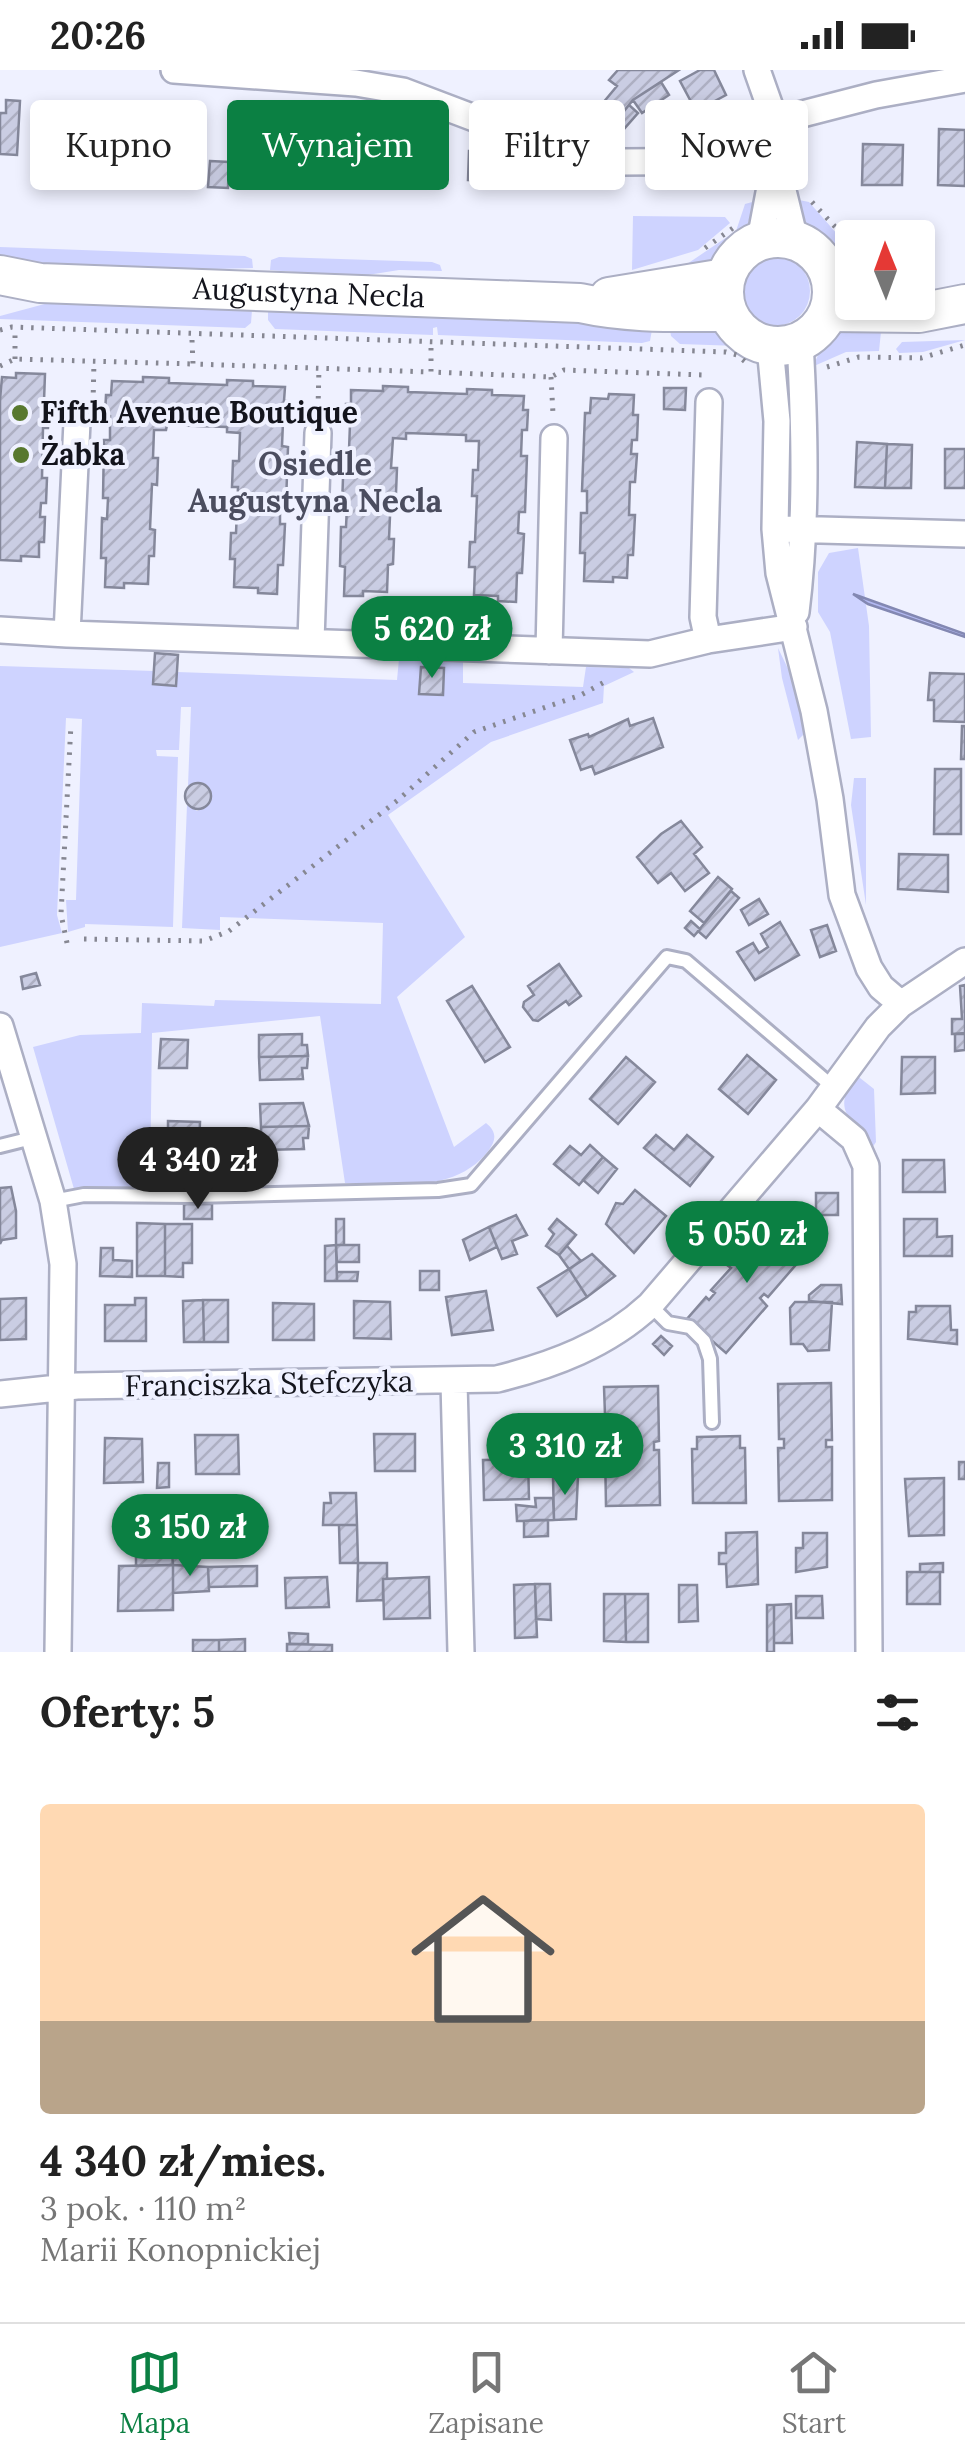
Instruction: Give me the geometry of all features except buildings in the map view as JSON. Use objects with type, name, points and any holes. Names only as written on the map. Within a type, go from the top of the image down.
[{"type":"main road","points":[[835,287],[824,262],[812,249],[764,232],[732,262],[726,295],[736,328],[787,360],[812,335],[835,295]]},
{"type":"main road","name":"Augustyna Necla","points":[[0,275],[40,283],[580,303],[726,295]]},
{"type":"main road","name":"Augustyna Necla","points":[[0,292],[40,283]]},
{"type":"main road","points":[[935,291],[965,301]]},
{"type":"main road","points":[[935,309],[965,301]]},
{"type":"street","points":[[174,70],[356,83],[403,91],[564,152],[621,162],[645,162]]},
{"type":"street","points":[[757,70],[768,100]]},
{"type":"street","points":[[808,113],[965,79]]},
{"type":"street","points":[[764,232],[770,190]]},
{"type":"street","points":[[787,360],[777,422],[775,529],[779,573],[830,799],[842,895],[869,968],[881,988],[900,1004]]},
{"type":"street","points":[[787,360],[802,530],[794,627]]},
{"type":"street","points":[[708,640],[703,617],[709,402]]},
{"type":"street","points":[[67,634],[78,422]]},
{"type":"street","points":[[311,641],[318,433]]},
{"type":"street","points":[[549,651],[554,438]]},
{"type":"street","points":[[775,529],[965,534]]},
{"type":"street","points":[[0,630],[650,654],[708,640],[794,627]]},
{"type":"street","name":"Franciszka Stefczyka","points":[[0,1394],[62,1387],[497,1379],[535,1370],[590,1347],[630,1323],[650,1305],[818,1109],[878,1027],[900,1004],[965,960]]},
{"type":"street","points":[[0,1026],[53,1201],[62,1264],[58,1652]]},
{"type":"street","points":[[818,1109],[854,1140],[866,1166],[869,1652]]},
{"type":"street","points":[[454,1382],[462,1652]]},
{"type":"lane","points":[[53,1201],[84,1195],[194,1196],[471,1186],[667,957],[686,961],[833,1087]]},
{"type":"lane","points":[[0,1146],[36,1137]]},
{"type":"lane","points":[[650,1305],[668,1323],[690,1327],[704,1341],[710,1358],[712,1422]]},
{"type":"path","points":[[805,194],[835,226]]},
{"type":"path","points":[[692,256],[733,228],[764,232]]},
{"type":"path","points":[[0,330],[12,327],[731,352],[759,377],[787,360],[921,358],[965,345]]},
{"type":"path","points":[[15,334],[15,359]]},
{"type":"path","points":[[192,340],[193,364]]},
{"type":"path","points":[[431,348],[431,372]]},
{"type":"path","points":[[0,366],[15,359],[552,377],[564,370],[702,376],[702,394],[709,402]]},
{"type":"path","points":[[78,422],[93,413],[94,361]]},
{"type":"path","points":[[318,433],[319,368]]},
{"type":"path","points":[[552,377],[554,438]]},
{"type":"path","points":[[84,939],[204,941],[229,932],[398,800],[474,732],[580,695],[606,680],[629,680],[640,674],[650,654]]},
{"type":"path","points":[[67,943],[61,914],[71,724]]},
{"type":"shaded area","points":[[799,200],[809,202],[835,232],[835,260],[818,242]]},
{"type":"shaded area","points":[[756,201],[746,228],[716,257],[684,266],[736,231],[745,204]]},
{"type":"shaded area","points":[[633,216],[725,217],[730,223],[698,250],[632,270]]},
{"type":"shaded area","points":[[0,247],[245,256],[252,259],[253,268],[175,270],[0,263]]},
{"type":"shaded area","points":[[775,256],[789,258],[800,266],[808,277],[808,305],[800,316],[789,324],[775,326],[761,324],[750,316],[742,305],[740,291],[742,277],[750,266],[761,258]]},
{"type":"shaded area","points":[[279,257],[432,262],[440,265],[442,271],[399,270],[355,277],[270,270],[271,260]]},
{"type":"shaded area","points":[[52,302],[171,302],[252,310],[251,323],[245,328],[0,319]]},
{"type":"shaded area","points":[[341,311],[653,324],[650,341],[642,343],[438,335],[437,327],[433,328],[433,335],[275,329],[268,320],[268,312]]},
{"type":"shaded area","points":[[882,322],[879,351],[846,352],[814,366],[831,338],[860,325]]},
{"type":"shaded area","points":[[669,324],[712,326],[739,346],[680,344],[671,336]]},
{"type":"shaded area","points":[[965,340],[923,352],[899,353],[896,349],[902,342]]},
{"type":"shaded area","points":[[858,548],[869,626],[871,737],[851,739],[830,632],[818,612],[818,572],[829,553]]},
{"type":"shaded area","points":[[853,594],[965,634],[965,637],[868,604]]},
{"type":"shaded area","points":[[778,648],[794,681],[804,734],[798,740],[782,678]]},
{"type":"shaded area","points":[[399,659],[463,662],[463,683],[583,687],[586,667],[629,668],[634,672],[604,686],[603,703],[491,742],[388,815],[465,937],[397,997],[454,1147],[486,1123],[494,1135],[492,1146],[475,1164],[442,1180],[403,1185],[345,1183],[320,1016],[152,1033],[150,1190],[74,1189],[33,1047],[80,1035],[141,1033],[142,1003],[214,1006],[215,1000],[381,1004],[383,923],[220,917],[220,930],[182,928],[187,805],[197,811],[210,804],[210,789],[198,782],[188,786],[191,707],[181,707],[179,750],[156,750],[157,756],[178,757],[173,927],[85,924],[68,932],[66,900],[76,900],[82,719],[66,718],[57,915],[62,933],[0,947],[0,666],[154,671],[154,684],[176,686],[177,672],[397,680]]},
{"type":"shaded area","points":[[854,778],[866,778],[866,905],[851,805]]},
{"type":"shaded area","points":[[855,1074],[874,1089],[876,1142],[872,1148],[845,1108]]},
{"type":"place","name":"Fifth Avenue Boutique","points":[[20,413]]},
{"type":"place","name":"Żabka","points":[[21,455]]},
{"type":"district","name":"Osiedle Augustyna Necla","points":[[315,482]]}]
